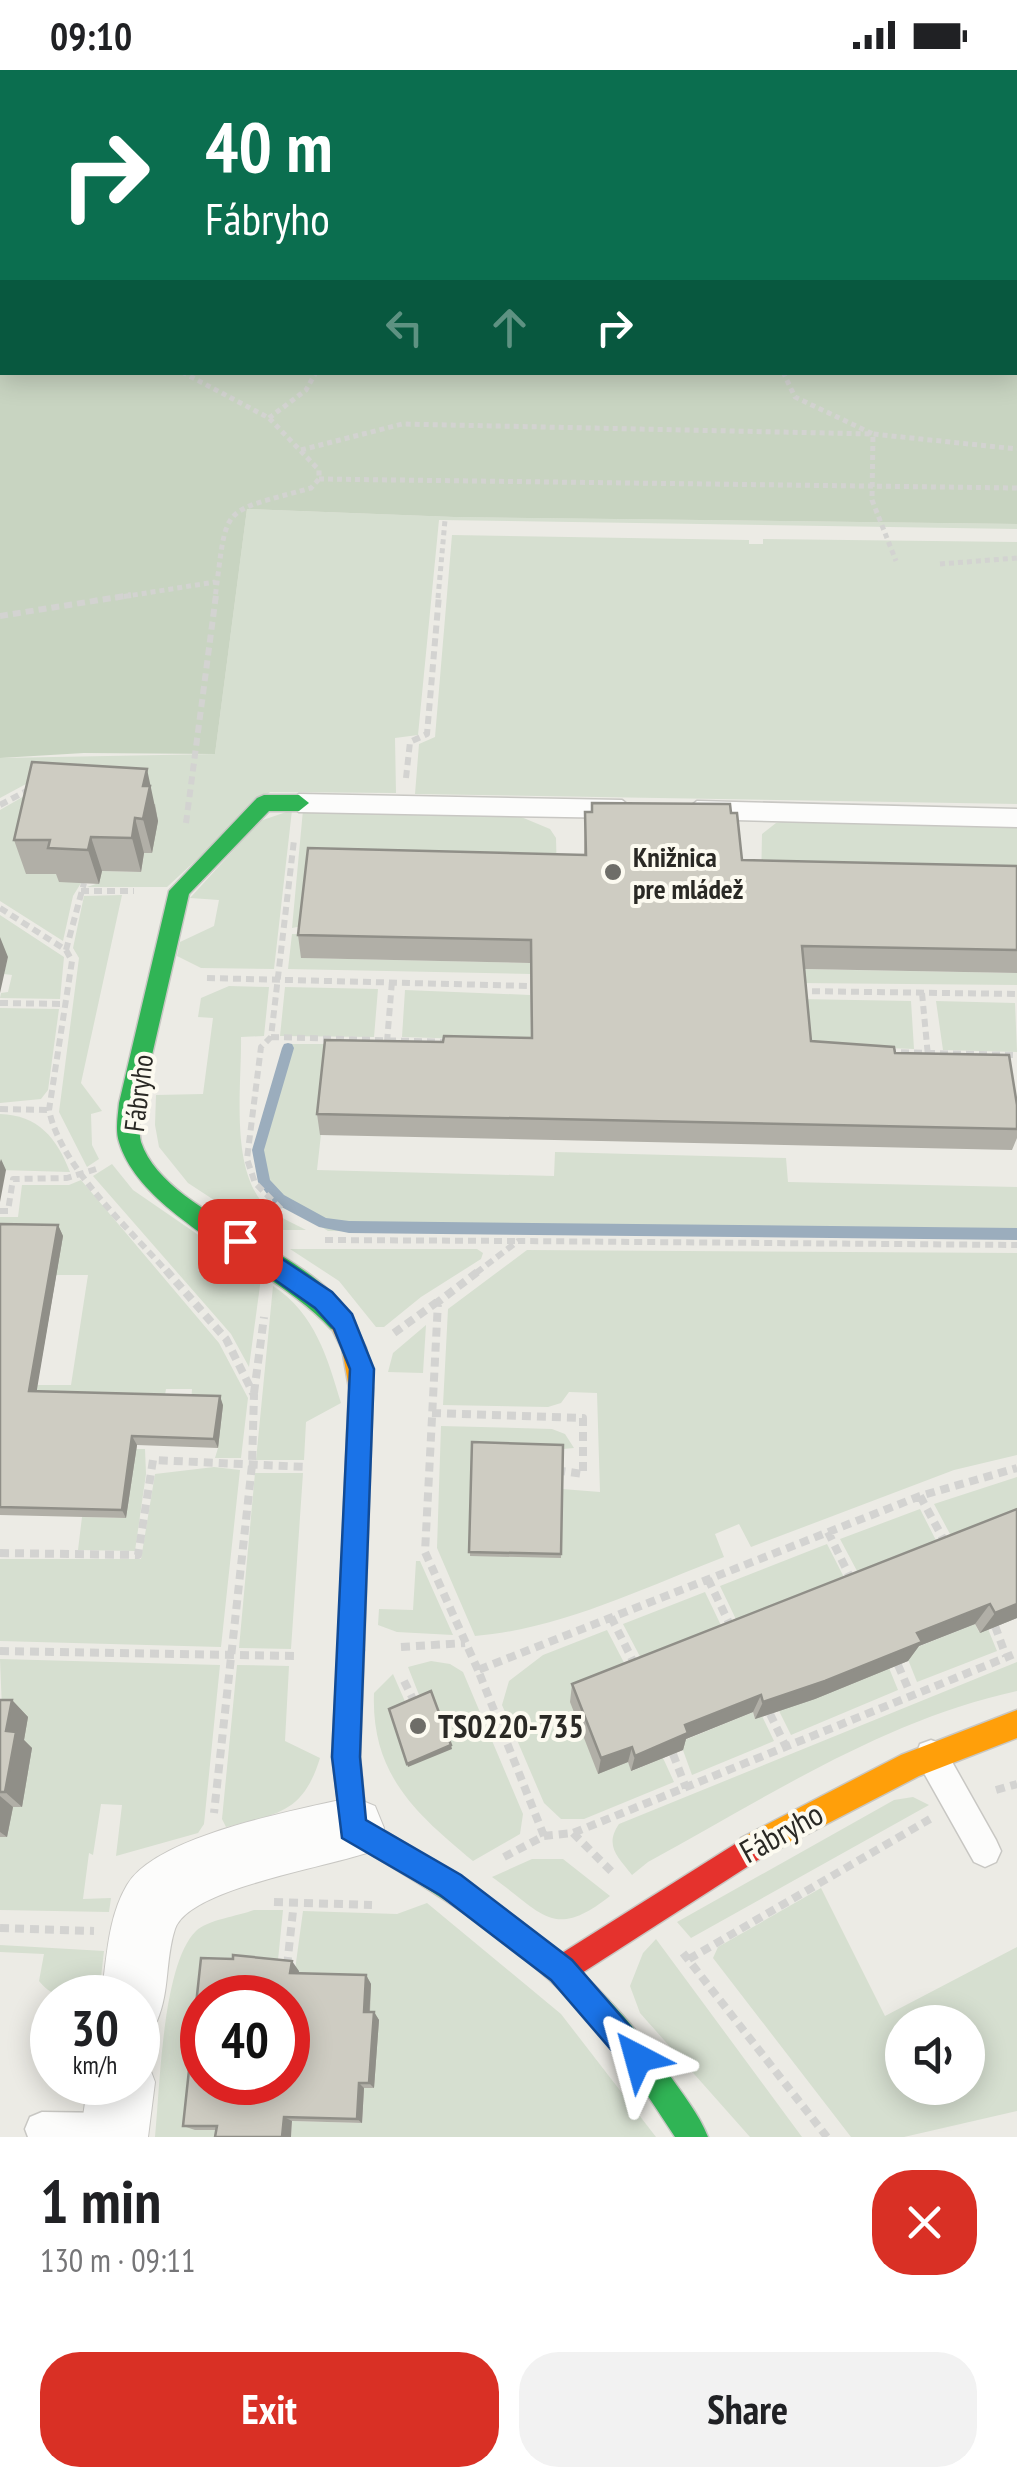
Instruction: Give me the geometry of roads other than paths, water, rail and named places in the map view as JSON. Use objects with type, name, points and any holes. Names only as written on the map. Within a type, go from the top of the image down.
[{"type":"street","name":"Fábryho","points":[[299,803],[264,803],[179,891],[130,1102],[128,1126],[132,1147],[158,1185],[324,1300],[344,1322],[356,1346],[362,1369],[346,1757],[352,1828]]},
{"type":"street","name":"Fábryho","points":[[561,1970],[664,1900],[794,1822],[931,1755],[1017,1724]]},
{"type":"street","points":[[138,1975],[148,1910],[175,1883],[210,1868],[352,1828],[450,1885],[561,1970],[614,2027],[693,2137]]},
{"type":"lane","points":[[299,803],[641,809]]},
{"type":"lane","points":[[680,810],[1017,818]]},
{"type":"lane","points":[[931,1755],[985,1851]]},
{"type":"lane","points":[[42,2129],[117,2117]]},
{"type":"waterway","points":[[288,1048],[258,1150],[264,1182],[279,1199],[324,1223],[349,1227],[1017,1234]]},
{"type":"place","name":"Knižnica pre mládež","points":[[613,872]]},
{"type":"place","name":"TS0220-735","points":[[418,1726]]}]
